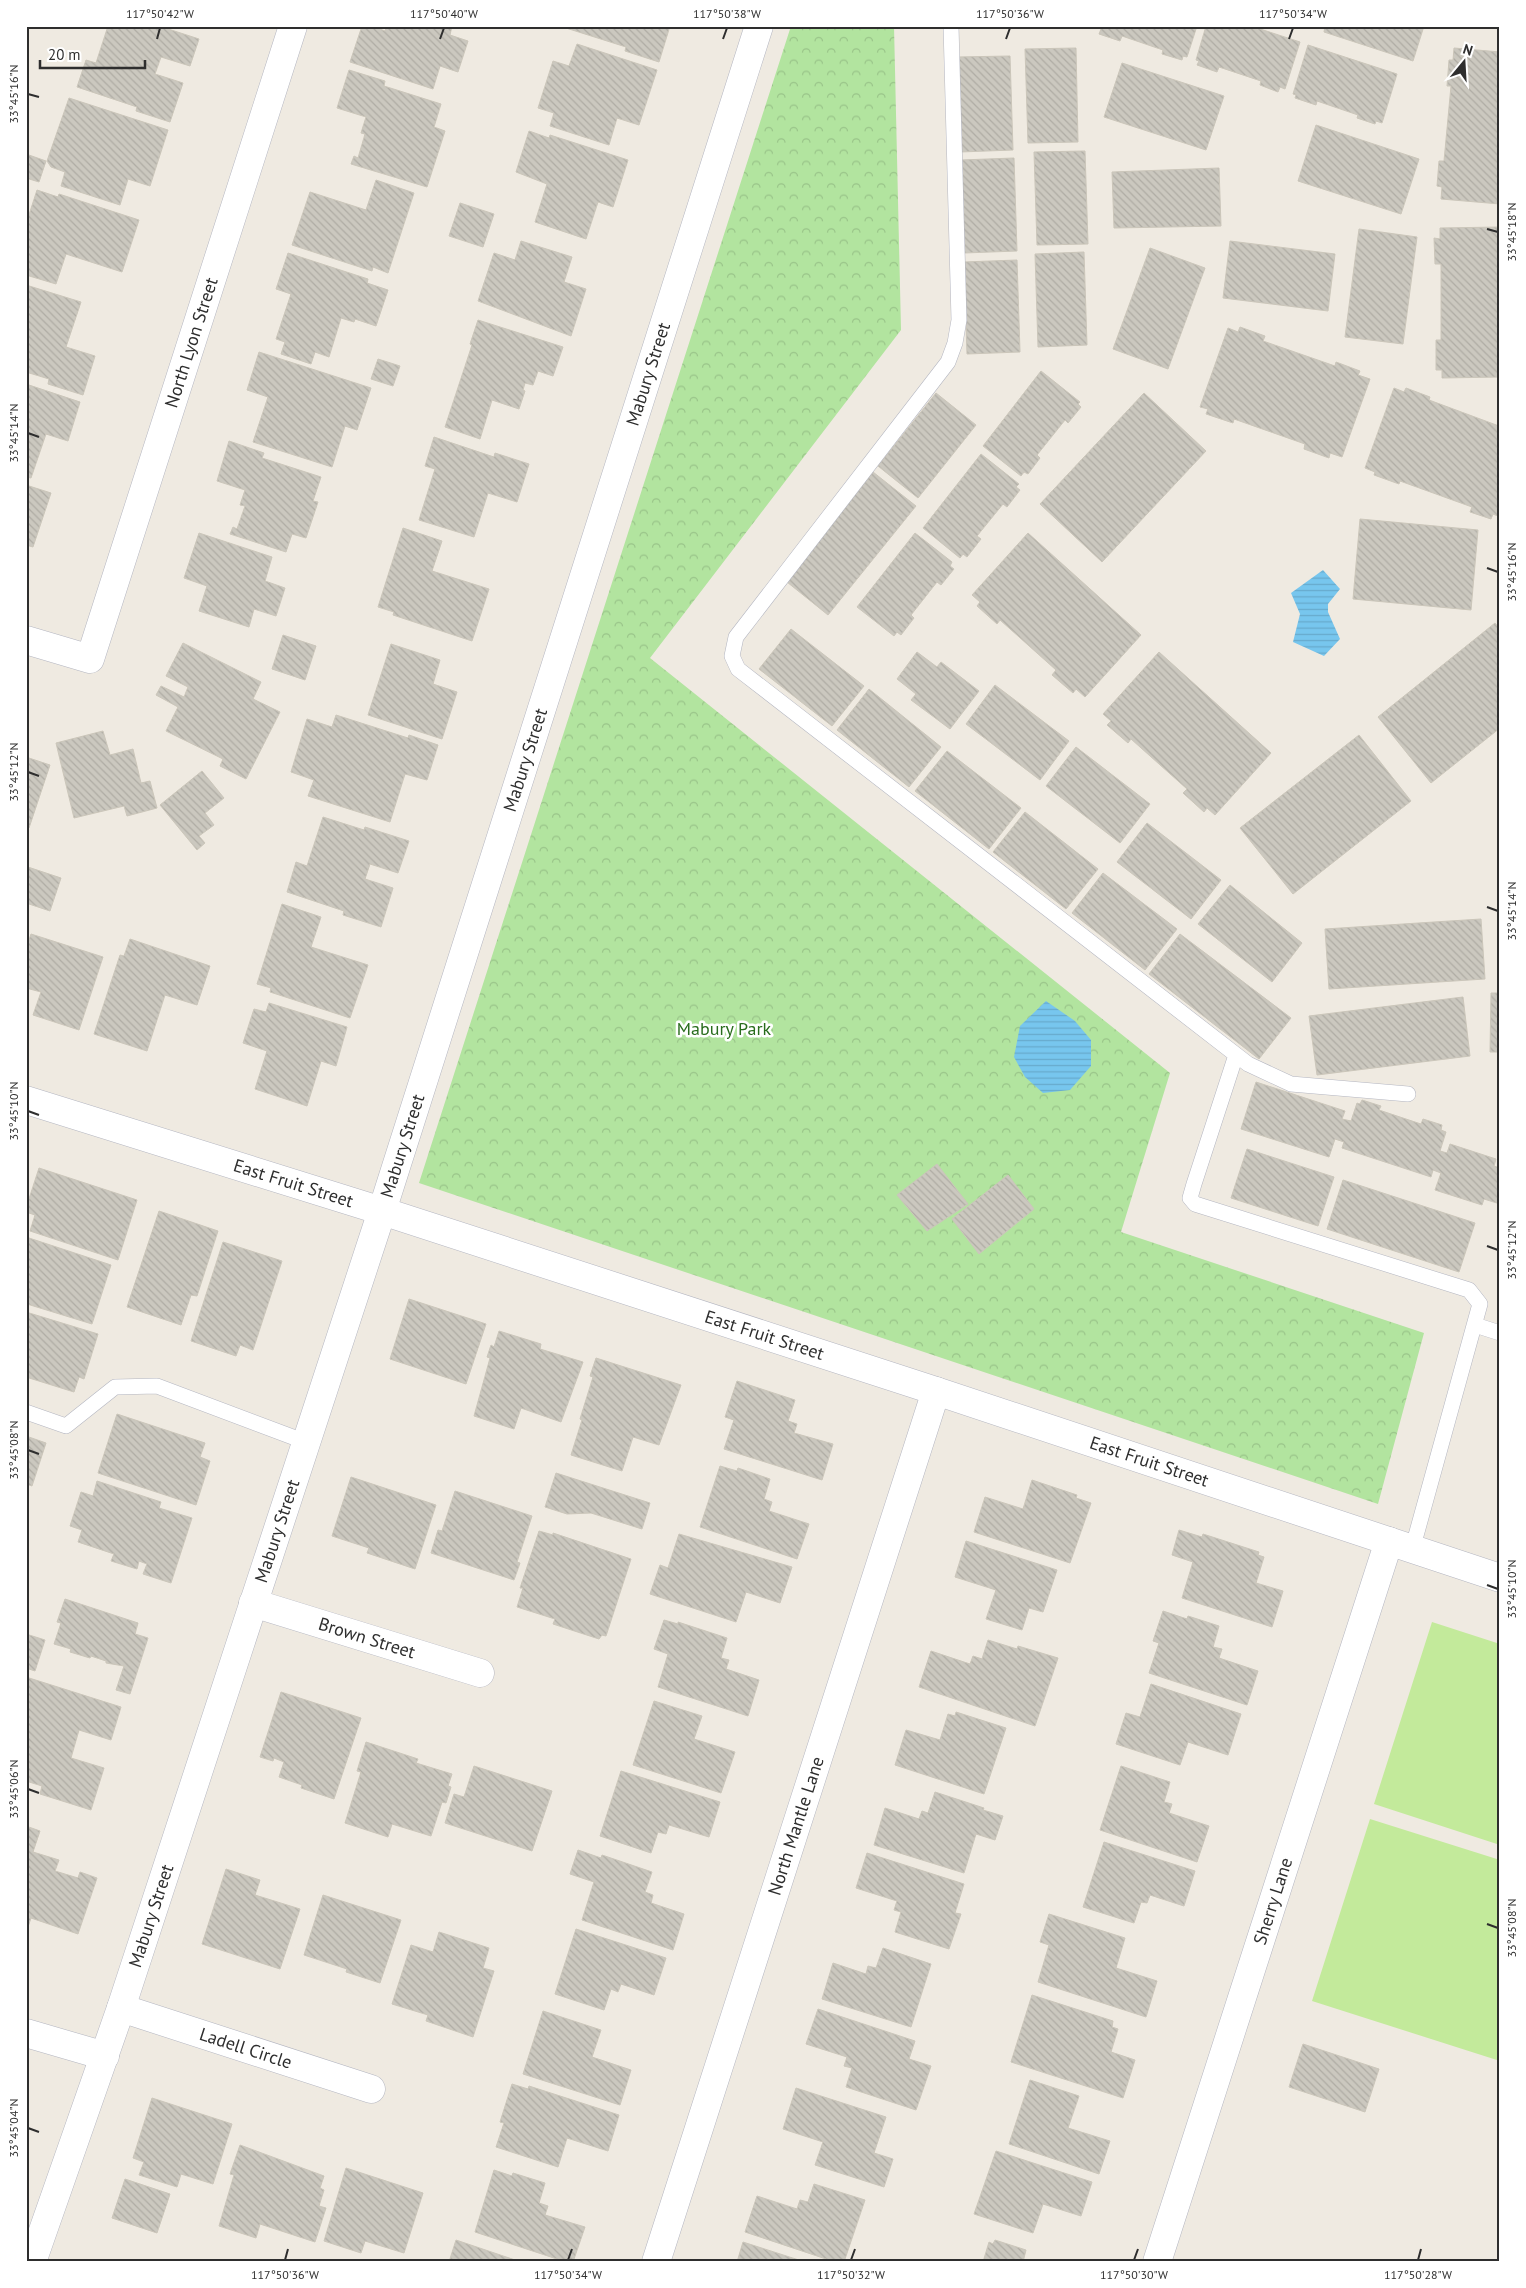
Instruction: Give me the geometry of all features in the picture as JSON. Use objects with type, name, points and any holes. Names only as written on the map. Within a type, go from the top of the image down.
[{"type":"street","name":"North Lyon Street","points":[[26,640],[90,659],[293,26]]},
{"type":"street","name":"Mabury Street","points":[[32,2262],[121,2008],[382,1211],[759,26]]},
{"type":"street","name":"East Fruit Street","points":[[26,1100],[382,1211],[936,1391],[1500,1578]]},
{"type":"street","name":"North Mantle Lane","points":[[656,2262],[936,1391]]},
{"type":"street","name":"Sherry Lane","points":[[1157,2262],[1400,1546]]},
{"type":"street","name":"Brown Street","points":[[253,1603],[480,1673]]},
{"type":"street","name":"Ladell Circle","points":[[121,2008],[371,2089]]},
{"type":"street","points":[[26,2033],[105,2056]]},
{"type":"lane","points":[[951,26],[959,320],[955,343],[948,362],[736,636],[732,656],[738,669],[1248,1064],[1291,1084],[1408,1094]]},
{"type":"lane","points":[[1236,1055],[1190,1198],[1195,1204],[1469,1290],[1480,1304],[1475,1325],[1400,1546]]},
{"type":"lane","points":[[1475,1325],[1500,1333]]},
{"type":"lane","points":[[26,1412],[66,1426],[115,1387],[158,1386],[306,1442]]},
{"type":"green space","name":"Mabury Park","points":[[791,26],[894,26],[901,330],[650,658],[1170,1073],[1121,1232],[1424,1333],[1378,1504],[419,1183]]},
{"type":"green space","points":[[1432,1622],[1500,1644],[1500,1845],[1374,1804]]},
{"type":"green space","points":[[1370,1819],[1500,1860],[1500,2061],[1312,2001]]},
{"type":"water","points":[[1323,570],[1340,589],[1328,604],[1328,612],[1340,639],[1324,656],[1293,642],[1300,614],[1291,593]]},
{"type":"water","points":[[1046,1001],[1075,1021],[1091,1040],[1091,1066],[1070,1090],[1043,1093],[1025,1077],[1014,1057],[1020,1026]]},
{"type":"building","points":[[108,26],[159,26],[199,39],[190,66],[161,57],[155,74],[183,83],[170,122],[136,111],[137,107],[77,87],[86,60],[96,63]]},
{"type":"building","points":[[362,26],[372,26],[385,31],[387,26],[452,26],[450,35],[468,41],[458,72],[440,66],[433,89],[350,62]]},
{"type":"building","points":[[567,26],[670,26],[659,62],[625,51],[626,47],[566,28]]},
{"type":"building","points":[[1098,26],[1197,26],[1187,57],[1183,56],[1182,60],[1162,54],[1163,50],[1122,36],[1120,41],[1099,34],[1101,29]]},
{"type":"building","points":[[1206,26],[1251,26],[1300,42],[1285,89],[1280,87],[1278,92],[1260,85],[1261,81],[1219,67],[1217,72],[1197,65],[1199,61],[1196,60]]},
{"type":"building","points":[[1325,26],[1424,26],[1413,61],[1324,32]]},
{"type":"building","points":[[577,44],[657,70],[639,125],[617,118],[609,145],[550,126],[554,113],[538,108],[553,61],[569,66]]},
{"type":"building","points":[[1308,45],[1397,74],[1382,123],[1376,121],[1375,124],[1357,118],[1358,115],[1317,101],[1316,105],[1295,98],[1296,95],[1293,94]]},
{"type":"building","points":[[1076,48],[1078,142],[1028,143],[1025,49]]},
{"type":"building","points":[[1454,48],[1500,52],[1500,204],[1441,199],[1442,187],[1437,186],[1439,161],[1444,161],[1451,86],[1447,86],[1449,60],[1453,60]]},
{"type":"building","points":[[1010,56],[1013,150],[960,152],[957,57]]},
{"type":"building","points":[[1122,63],[1224,96],[1206,150],[1104,117]]},
{"type":"building","points":[[349,70],[385,81],[384,86],[441,104],[434,127],[445,131],[427,187],[351,164],[354,156],[358,158],[365,134],[361,133],[366,117],[337,108]]},
{"type":"building","points":[[69,98],[168,130],[150,186],[128,179],[120,205],[61,186],[65,172],[51,167],[47,161]]},
{"type":"building","points":[[1316,125],[1419,159],[1401,214],[1298,181]]},
{"type":"building","points":[[529,131],[549,138],[550,135],[628,160],[613,207],[598,202],[586,239],[535,222],[547,184],[516,172]]},
{"type":"building","points":[[1085,151],[1088,244],[1037,245],[1034,152]]},
{"type":"building","points":[[26,154],[46,161],[39,182],[26,178]]},
{"type":"building","points":[[1014,158],[1017,251],[964,253],[961,160]]},
{"type":"building","points":[[1219,168],[1221,226],[1114,228],[1112,172]]},
{"type":"building","points":[[376,180],[414,193],[388,273],[373,267],[372,271],[292,245],[310,192],[366,210]]},
{"type":"building","points":[[37,190],[58,197],[59,194],[139,220],[122,272],[66,254],[56,284],[26,275],[28,237],[26,237],[26,224]]},
{"type":"building","points":[[460,203],[494,214],[483,247],[449,236]]},
{"type":"building","points":[[1500,227],[1500,377],[1442,378],[1442,370],[1436,370],[1436,340],[1441,340],[1441,264],[1435,264],[1434,238],[1440,239],[1440,228]]},
{"type":"building","points":[[1359,229],[1417,237],[1403,344],[1345,337]]},
{"type":"building","points":[[521,241],[572,257],[564,282],[586,289],[571,336],[478,301],[494,253],[515,260]]},
{"type":"building","points":[[1230,241],[1335,254],[1328,311],[1223,298]]},
{"type":"building","points":[[1150,248],[1205,268],[1168,369],[1113,349]]},
{"type":"building","points":[[1084,252],[1087,345],[1038,347],[1035,254]]},
{"type":"building","points":[[288,253],[368,279],[367,283],[388,290],[376,326],[355,319],[354,322],[341,318],[329,357],[315,352],[311,364],[281,354],[285,342],[276,339],[291,294],[276,289]]},
{"type":"building","points":[[1017,260],[1020,352],[967,354],[964,262]]},
{"type":"building","points":[[26,285],[81,302],[66,347],[95,356],[83,395],[48,384],[49,379],[26,372]]},
{"type":"building","points":[[478,320],[563,347],[553,376],[538,371],[533,385],[525,383],[523,390],[525,391],[519,409],[492,400],[480,439],[445,427],[472,345],[470,344]]},
{"type":"building","points":[[1240,327],[1265,336],[1263,341],[1335,366],[1336,362],[1360,371],[1358,375],[1370,379],[1342,457],[1330,453],[1329,458],[1304,449],[1305,444],[1234,419],[1233,423],[1206,414],[1208,409],[1200,407],[1228,328],[1238,332]]},
{"type":"building","points":[[259,352],[371,388],[357,430],[345,426],[332,467],[253,442],[268,397],[247,390]]},
{"type":"building","points":[[378,359],[400,366],[393,386],[371,379]]},
{"type":"building","points":[[1041,371],[1080,402],[1078,404],[1081,407],[1068,423],[1065,420],[1037,455],[1040,458],[1028,474],[1024,472],[1021,476],[983,446]]},
{"type":"building","points":[[26,384],[80,402],[68,441],[46,434],[31,478],[26,477]]},
{"type":"building","points":[[1394,388],[1404,392],[1406,388],[1430,397],[1429,400],[1499,426],[1500,423],[1500,517],[1493,514],[1491,519],[1470,512],[1472,507],[1400,481],[1399,484],[1374,475],[1375,472],[1365,468]]},
{"type":"building","points":[[936,393],[976,425],[918,498],[878,466]]},
{"type":"building","points":[[1144,393],[1206,451],[1102,562],[1040,504]]},
{"type":"building","points":[[434,437],[494,457],[495,453],[529,464],[517,502],[488,493],[474,537],[419,520],[435,469],[425,466]]},
{"type":"building","points":[[229,441],[264,453],[262,458],[321,477],[313,501],[318,502],[306,538],[292,534],[286,552],[230,534],[233,527],[237,529],[245,506],[240,505],[245,490],[217,481]]},
{"type":"building","points":[[981,454],[1019,484],[1016,487],[1020,490],[1007,507],[1003,504],[977,536],[981,539],[967,557],[963,554],[960,558],[923,528]]},
{"type":"building","points":[[873,472],[916,506],[828,615],[787,582]]},
{"type":"building","points":[[26,485],[51,493],[33,547],[26,545]]},
{"type":"building","points":[[1360,519],[1478,530],[1471,610],[1353,599]]},
{"type":"building","points":[[403,528],[442,541],[432,571],[489,589],[472,641],[393,615],[394,612],[378,607]]},
{"type":"building","points":[[199,533],[272,557],[265,581],[285,588],[276,616],[254,609],[249,627],[199,611],[207,586],[184,578]]},
{"type":"building","points":[[915,533],[952,562],[950,566],[954,569],[941,585],[937,582],[911,615],[914,618],[901,635],[897,632],[894,636],[857,607]]},
{"type":"building","points":[[1028,533],[1141,635],[1085,697],[1076,689],[1073,693],[1052,675],[1056,670],[1000,620],[997,624],[977,606],[980,602],[972,595]]},
{"type":"building","points":[[1495,623],[1500,629],[1500,728],[1431,783],[1378,717]]},
{"type":"building","points":[[791,629],[864,686],[832,726],[759,669]]},
{"type":"building","points":[[283,635],[316,646],[305,680],[272,669]]},
{"type":"building","points":[[183,643],[261,682],[253,699],[280,712],[246,779],[220,766],[223,759],[166,731],[178,707],[156,695],[161,686],[184,697],[188,687],[166,676]]},
{"type":"building","points":[[391,644],[440,660],[433,684],[457,692],[442,739],[368,715]]},
{"type":"building","points":[[917,652],[937,667],[941,662],[979,691],[950,729],[911,700],[916,694],[897,679]]},
{"type":"building","points":[[1159,652],[1271,753],[1215,815],[1207,808],[1204,812],[1183,793],[1187,789],[1131,739],[1128,743],[1107,725],[1111,721],[1103,714]]},
{"type":"building","points":[[995,685],[1069,741],[1040,780],[966,724]]},
{"type":"building","points":[[869,689],[941,747],[909,787],[837,730]]},
{"type":"building","points":[[336,715],[408,738],[409,735],[438,745],[427,780],[405,774],[390,822],[308,796],[314,780],[291,772],[307,719],[332,727]]},
{"type":"building","points":[[103,731],[110,755],[133,749],[141,783],[150,781],[157,808],[127,816],[124,806],[74,818],[56,743]]},
{"type":"building","points":[[1359,735],[1411,801],[1293,894],[1240,828]]},
{"type":"building","points":[[1076,747],[1150,804],[1120,843],[1046,786]]},
{"type":"building","points":[[947,751],[1021,808],[989,849],[915,791]]},
{"type":"building","points":[[26,757],[50,765],[29,828],[26,827]]},
{"type":"building","points":[[202,771],[224,798],[205,813],[214,825],[199,836],[205,843],[197,850],[160,805]]},
{"type":"building","points":[[1025,812],[1098,869],[1066,909],[993,852]]},
{"type":"building","points":[[323,817],[364,830],[365,827],[409,841],[398,873],[370,864],[365,879],[393,888],[381,927],[343,915],[344,911],[287,892],[296,862],[307,866]]},
{"type":"building","points":[[1147,823],[1221,880],[1191,919],[1117,862]]},
{"type":"building","points":[[28,867],[61,878],[50,911],[26,903],[26,874]]},
{"type":"building","points":[[1103,873],[1177,929],[1145,970],[1072,913]]},
{"type":"building","points":[[1230,885],[1302,943],[1272,982],[1198,924]]},
{"type":"building","points":[[282,904],[321,917],[311,947],[368,965],[350,1018],[270,992],[271,988],[257,984]]},
{"type":"building","points":[[1481,919],[1485,979],[1329,989],[1325,929]]},
{"type":"building","points":[[31,934],[103,957],[79,1030],[33,1015],[41,992],[26,988],[26,949]]},
{"type":"building","points":[[1180,934],[1291,1018],[1259,1059],[1149,974]]},
{"type":"building","points":[[130,939],[210,966],[197,1005],[165,995],[147,1051],[94,1034],[120,955],[124,956]]},
{"type":"building","points":[[1491,993],[1500,993],[1500,1052],[1490,1052]]},
{"type":"building","points":[[1463,997],[1470,1056],[1317,1075],[1309,1016]]},
{"type":"building","points":[[269,1003],[347,1027],[336,1066],[321,1061],[307,1106],[255,1089],[267,1051],[243,1043],[254,1009],[266,1012]]},
{"type":"building","points":[[1256,1082],[1345,1111],[1342,1119],[1351,1121],[1357,1103],[1360,1104],[1362,1100],[1381,1106],[1379,1110],[1421,1124],[1423,1119],[1442,1125],[1441,1130],[1446,1132],[1440,1151],[1447,1153],[1450,1144],[1496,1159],[1494,1166],[1500,1168],[1500,1204],[1484,1199],[1482,1205],[1435,1190],[1441,1173],[1433,1170],[1431,1177],[1342,1148],[1344,1142],[1335,1139],[1329,1157],[1241,1129]]},
{"type":"building","points":[[1247,1149],[1334,1177],[1318,1226],[1231,1198]]},
{"type":"building","points":[[937,1164],[968,1204],[927,1231],[897,1195]]},
{"type":"building","points":[[39,1168],[137,1200],[118,1260],[30,1231],[35,1215],[26,1212],[26,1208]]},
{"type":"building","points":[[1008,1175],[1034,1209],[979,1254],[952,1219]]},
{"type":"building","points":[[1343,1180],[1475,1223],[1459,1272],[1327,1229]]},
{"type":"building","points":[[159,1211],[218,1231],[197,1296],[191,1295],[181,1325],[127,1307]]},
{"type":"building","points":[[26,1237],[111,1265],[92,1324],[27,1304],[29,1298],[26,1297]]},
{"type":"building","points":[[223,1242],[282,1261],[253,1350],[240,1345],[236,1356],[191,1341]]},
{"type":"building","points":[[409,1299],[486,1324],[466,1384],[390,1359]]},
{"type":"building","points":[[26,1312],[98,1334],[84,1379],[79,1377],[74,1392],[26,1377]]},
{"type":"building","points":[[499,1331],[541,1344],[540,1349],[583,1362],[561,1422],[521,1408],[514,1429],[474,1416],[490,1358],[487,1357],[491,1345],[494,1347]]},
{"type":"building","points":[[596,1358],[681,1385],[659,1445],[633,1437],[622,1471],[571,1455],[582,1420],[580,1419],[593,1377],[590,1376]]},
{"type":"building","points":[[737,1381],[795,1400],[788,1421],[797,1424],[794,1433],[833,1444],[822,1480],[724,1449],[734,1420],[725,1417]]},
{"type":"building","points":[[117,1414],[205,1443],[200,1457],[210,1461],[196,1505],[98,1473]]},
{"type":"building","points":[[26,1436],[46,1443],[32,1486],[26,1484]]},
{"type":"building","points":[[720,1466],[737,1471],[738,1468],[770,1479],[764,1499],[772,1502],[769,1511],[809,1524],[797,1559],[700,1527]]},
{"type":"building","points":[[556,1473],[650,1503],[642,1529],[591,1513],[567,1514],[545,1507]]},
{"type":"building","points":[[351,1477],[436,1505],[415,1569],[367,1553],[369,1548],[332,1536]]},
{"type":"building","points":[[1032,1480],[1077,1495],[1076,1498],[1091,1503],[1070,1563],[974,1532],[985,1497],[1023,1509]]},
{"type":"building","points":[[97,1481],[161,1502],[159,1508],[192,1518],[171,1583],[143,1574],[147,1564],[139,1561],[137,1569],[111,1561],[114,1554],[78,1542],[82,1530],[70,1526],[81,1492],[93,1496]]},
{"type":"building","points":[[455,1491],[532,1516],[517,1562],[520,1563],[514,1580],[431,1553],[438,1530],[442,1531]]},
{"type":"building","points":[[1179,1530],[1202,1537],[1203,1534],[1259,1552],[1258,1555],[1264,1557],[1256,1583],[1283,1591],[1272,1627],[1182,1598],[1193,1562],[1172,1555]]},
{"type":"building","points":[[539,1531],[553,1535],[553,1533],[631,1559],[606,1636],[602,1635],[599,1639],[553,1624],[555,1619],[517,1607],[523,1588],[520,1588]]},
{"type":"building","points":[[679,1534],[792,1567],[780,1603],[746,1592],[736,1622],[650,1594],[660,1565],[668,1568]]},
{"type":"building","points":[[966,1541],[1057,1570],[1043,1612],[1029,1608],[1022,1630],[986,1619],[996,1590],[955,1577]]},
{"type":"building","points":[[65,1599],[138,1623],[135,1634],[148,1638],[130,1694],[116,1690],[124,1666],[106,1663],[106,1661],[91,1656],[90,1658],[70,1652],[71,1649],[54,1644],[61,1623],[57,1622]]},
{"type":"building","points":[[1163,1611],[1187,1619],[1188,1616],[1219,1626],[1213,1647],[1222,1649],[1219,1658],[1258,1671],[1247,1705],[1149,1673],[1159,1643],[1153,1641]]},
{"type":"building","points":[[664,1620],[678,1624],[678,1622],[727,1638],[721,1658],[729,1660],[726,1669],[759,1680],[748,1716],[658,1687],[668,1654],[654,1649]]},
{"type":"building","points":[[26,1634],[45,1640],[35,1671],[26,1668]]},
{"type":"building","points":[[988,1640],[1017,1649],[1018,1646],[1058,1658],[1035,1726],[919,1687],[931,1651],[970,1664],[973,1656],[982,1659]]},
{"type":"building","points":[[26,1677],[121,1707],[111,1740],[79,1730],[71,1758],[104,1768],[91,1810],[40,1794],[42,1786],[26,1781]]},
{"type":"building","points":[[1151,1684],[1241,1714],[1228,1755],[1188,1742],[1180,1765],[1116,1744],[1126,1713],[1140,1717]]},
{"type":"building","points":[[281,1692],[361,1718],[334,1799],[301,1788],[302,1785],[279,1777],[284,1762],[274,1758],[273,1761],[260,1757]]},
{"type":"building","points":[[654,1701],[702,1716],[694,1739],[735,1752],[721,1793],[633,1765]]},
{"type":"building","points":[[956,1712],[1006,1728],[984,1794],[895,1765],[906,1730],[940,1740],[948,1714],[955,1716]]},
{"type":"building","points":[[366,1742],[418,1759],[416,1763],[452,1774],[448,1786],[451,1787],[446,1803],[442,1802],[431,1836],[392,1824],[388,1837],[345,1823],[361,1772],[357,1771]]},
{"type":"building","points":[[474,1766],[552,1791],[532,1851],[445,1823],[454,1794],[464,1797]]},
{"type":"building","points":[[1121,1766],[1170,1782],[1164,1802],[1172,1804],[1169,1813],[1209,1826],[1197,1862],[1100,1830]]},
{"type":"building","points":[[621,1771],[720,1802],[709,1837],[669,1825],[666,1834],[658,1832],[651,1853],[600,1836]]},
{"type":"building","points":[[935,1792],[1003,1816],[995,1840],[976,1834],[964,1873],[874,1845],[885,1808],[919,1819],[922,1811],[928,1813]]},
{"type":"building","points":[[26,1826],[40,1831],[33,1852],[59,1860],[55,1871],[78,1878],[80,1872],[97,1878],[78,1934],[31,1918],[26,1933]]},
{"type":"building","points":[[1104,1842],[1195,1871],[1184,1906],[1150,1895],[1147,1903],[1141,1902],[1134,1923],[1083,1907]]},
{"type":"building","points":[[578,1850],[601,1858],[602,1855],[652,1872],[645,1892],[653,1895],[651,1903],[684,1914],[673,1950],[582,1920],[594,1882],[570,1874]]},
{"type":"building","points":[[867,1853],[964,1884],[955,1913],[961,1914],[949,1949],[895,1932],[901,1912],[894,1910],[897,1901],[856,1888]]},
{"type":"building","points":[[226,1869],[260,1880],[255,1895],[300,1909],[280,1969],[202,1944]]},
{"type":"building","points":[[323,1895],[401,1920],[380,1983],[346,1972],[347,1969],[304,1955]]},
{"type":"building","points":[[1049,1914],[1125,1938],[1116,1968],[1157,1981],[1146,2017],[1038,1982],[1049,1945],[1040,1942]]},
{"type":"building","points":[[576,1929],[666,1958],[654,1995],[621,1984],[618,1992],[611,1989],[604,2010],[555,1994]]},
{"type":"building","points":[[439,1932],[489,1948],[483,1968],[494,1971],[473,2037],[426,2021],[428,2015],[392,2004],[411,1945],[433,1952]]},
{"type":"building","points":[[883,1948],[931,1964],[911,2027],[822,1999],[833,1963],[866,1974],[868,1966],[876,1968]]},
{"type":"building","points":[[1032,1995],[1113,2021],[1112,2027],[1118,2029],[1111,2052],[1135,2060],[1123,2098],[1011,2062]]},
{"type":"building","points":[[818,2009],[915,2041],[909,2059],[931,2066],[916,2110],[846,2087],[852,2068],[844,2066],[847,2057],[806,2044]]},
{"type":"building","points":[[543,2011],[601,2030],[592,2057],[631,2070],[620,2105],[523,2074]]},
{"type":"building","points":[[1303,2044],[1379,2069],[1365,2112],[1289,2087]]},
{"type":"building","points":[[1030,2080],[1079,2096],[1068,2128],[1110,2141],[1099,2174],[1009,2144]]},
{"type":"building","points":[[512,2084],[528,2089],[529,2086],[619,2115],[608,2151],[567,2138],[558,2167],[496,2147],[504,2123],[500,2122]]},
{"type":"building","points":[[796,2088],[886,2117],[874,2153],[893,2159],[884,2187],[815,2165],[823,2142],[783,2129]]},
{"type":"building","points":[[152,2098],[232,2124],[213,2184],[181,2174],[177,2187],[139,2175],[144,2162],[133,2158]]},
{"type":"building","points":[[240,2145],[324,2176],[320,2188],[324,2190],[319,2206],[326,2208],[315,2242],[260,2224],[256,2238],[219,2226],[234,2175],[230,2174]]},
{"type":"building","points":[[996,2151],[1092,2182],[1081,2216],[1043,2204],[1033,2233],[974,2214]]},
{"type":"building","points":[[346,2168],[423,2193],[404,2253],[365,2241],[361,2253],[324,2241]]},
{"type":"building","points":[[494,2170],[512,2176],[513,2173],[545,2183],[539,2203],[548,2206],[545,2215],[585,2227],[573,2262],[566,2262],[475,2232]]},
{"type":"building","points":[[125,2179],[170,2194],[157,2233],[112,2218]]},
{"type":"building","points":[[814,2184],[865,2200],[844,2262],[835,2262],[745,2232],[757,2196],[797,2209],[800,2200],[808,2202]]},
{"type":"building","points":[[456,2240],[521,2262],[449,2262]]},
{"type":"building","points":[[995,2240],[1026,2250],[1023,2262],[983,2262],[989,2242],[993,2244]]},
{"type":"building","points":[[743,2242],[805,2262],[737,2262]]}]
